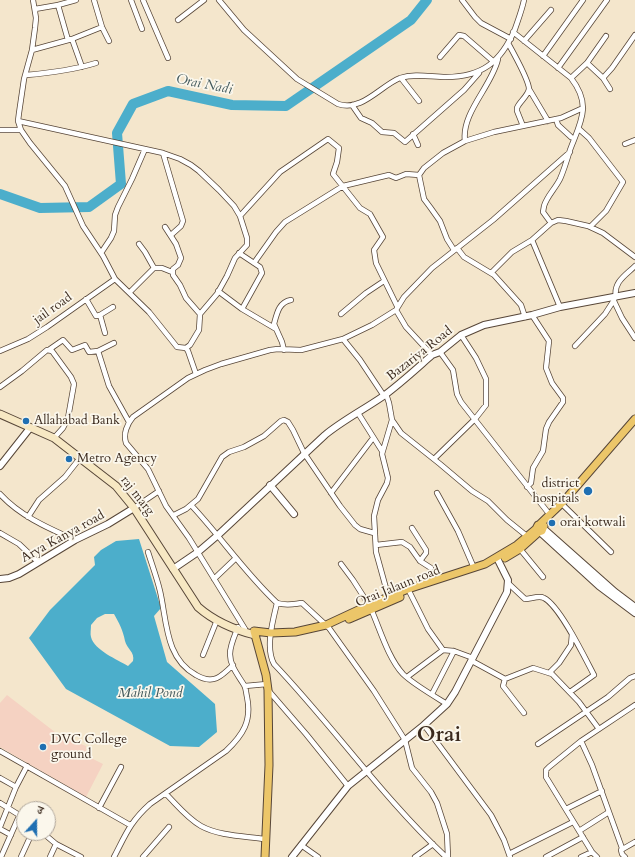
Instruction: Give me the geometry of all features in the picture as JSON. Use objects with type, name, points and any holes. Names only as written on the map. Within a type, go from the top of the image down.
[{"type":"main road","name":"raj marg","points":[[0,414],[54,438],[116,486],[134,508],[198,607]]},
{"type":"main road","points":[[540,529],[550,515],[635,419]]},
{"type":"main road","name":"Orai Jalaun road","points":[[441,580],[486,568],[520,549],[564,506],[635,424]]},
{"type":"main road","name":"Orai Jalaun road","points":[[255,633],[271,635],[327,626],[409,591],[499,560],[540,529]]},
{"type":"main road","points":[[198,607],[217,620],[255,633],[268,687],[269,765],[264,857]]},
{"type":"main road","points":[[198,607],[240,629]]},
{"type":"street","points":[[18,120],[163,153],[180,159],[199,170],[234,206],[240,216],[248,241],[247,245],[239,253],[218,291],[200,314],[199,330],[190,345],[186,348],[177,347],[158,322],[130,292],[115,279],[81,221],[69,192],[21,130],[18,120],[18,113],[32,50],[36,18],[33,0]]},
{"type":"street","points":[[35,9],[76,0]]},
{"type":"street","points":[[94,0],[102,27],[109,41]]},
{"type":"street","points":[[131,0],[142,29]]},
{"type":"street","points":[[143,0],[168,58]]},
{"type":"street","points":[[178,20],[204,0]]},
{"type":"street","points":[[219,0],[244,30],[297,79],[325,97],[345,107],[352,106],[371,97],[400,78],[411,76],[458,77],[468,76],[480,72]]},
{"type":"street","points":[[462,0],[481,23],[509,41],[529,89],[548,121]]},
{"type":"street","points":[[352,106],[362,118],[372,123],[382,132],[394,133],[405,142],[464,90],[480,72],[496,60],[509,41],[519,18],[524,0]]},
{"type":"street","points":[[543,56],[583,0]]},
{"type":"street","points":[[558,68],[607,0]]},
{"type":"street","points":[[58,5],[82,67]]},
{"type":"street","points":[[524,41],[551,10]]},
{"type":"street","points":[[32,50],[70,39],[102,27]]},
{"type":"street","points":[[513,32],[571,78],[578,87],[582,97],[583,108],[579,129],[562,176],[544,206],[543,212],[552,223]]},
{"type":"street","points":[[440,57],[459,35],[461,35],[496,60]]},
{"type":"street","points":[[603,78],[612,68],[635,35]]},
{"type":"street","points":[[571,78],[587,63],[606,36]]},
{"type":"street","points":[[465,141],[464,136],[467,122],[494,71],[496,60]]},
{"type":"street","points":[[26,75],[48,73],[96,63]]},
{"type":"street","points":[[587,63],[603,78],[610,88]]},
{"type":"street","points":[[400,78],[419,101]]},
{"type":"street","points":[[523,126],[517,108],[529,89]]},
{"type":"street","points":[[525,316],[524,310],[518,302],[491,273],[464,257],[447,239],[440,221],[424,199],[420,172],[443,153],[465,141],[494,132],[556,119],[583,108]]},
{"type":"street","points":[[556,119],[558,125],[571,137]]},
{"type":"street","points":[[579,129],[590,138],[624,182],[606,212],[590,227]]},
{"type":"street","points":[[0,130],[21,130]]},
{"type":"street","points":[[413,134],[418,145]]},
{"type":"street","points":[[240,216],[280,172],[328,139],[339,148],[333,174],[360,208],[370,214],[383,237],[374,250],[376,263],[406,327],[432,355]]},
{"type":"street","points":[[625,144],[635,140]]},
{"type":"street","points":[[101,253],[114,231],[115,214],[145,149]]},
{"type":"street","points":[[114,857],[130,825],[140,813],[226,751],[237,741],[249,716],[245,686],[234,671],[230,654],[240,629],[214,578],[174,515],[166,506],[148,469],[126,443],[124,438],[129,422],[133,417],[180,383],[196,374],[221,364],[270,350],[301,350],[342,339],[372,325],[397,308],[404,297],[432,268],[493,220],[570,152]]},
{"type":"street","points":[[163,153],[183,220],[181,226],[171,235]]},
{"type":"street","points":[[254,263],[285,222],[342,186],[389,175],[396,178],[406,174],[420,175]]},
{"type":"street","points":[[491,273],[512,252],[532,240],[552,223],[558,220],[590,227],[603,233],[635,257]]},
{"type":"street","points":[[165,227],[171,235],[181,258],[178,265],[172,269],[172,272]]},
{"type":"street","points":[[532,240],[560,307]]},
{"type":"street","points":[[139,244],[154,268]]},
{"type":"street","points":[[239,253],[260,267],[262,273],[242,309]]},
{"type":"street","points":[[575,346],[605,314],[614,298],[617,283],[635,266]]},
{"type":"street","points":[[130,292],[154,268],[162,268],[172,272],[186,298],[200,314]]},
{"type":"street","name":"jail road","points":[[0,351],[28,339],[63,317],[115,279]]},
{"type":"street","points":[[341,314],[366,293],[384,281]]},
{"type":"street","points":[[218,291],[242,309],[276,329]]},
{"type":"street","name":"Bazariya Road","points":[[173,569],[198,552],[218,535],[304,453],[333,428],[385,395],[432,355],[440,352],[461,335],[484,326],[560,307],[635,293]]},
{"type":"street","points":[[614,298],[622,318],[635,338]]},
{"type":"street","points":[[86,299],[96,316],[113,307]]},
{"type":"street","points":[[284,350],[274,324],[278,309],[283,302],[291,300]]},
{"type":"street","points":[[100,315],[105,333]]},
{"type":"street","points":[[527,487],[531,483],[533,468],[543,451],[546,430],[549,422],[563,402],[563,398],[552,383],[546,368],[550,341],[532,315]]},
{"type":"street","points":[[434,459],[475,419],[486,405],[486,379],[476,358],[461,335]]},
{"type":"street","points":[[342,339],[360,360],[385,395],[389,403],[392,420],[401,433],[472,492],[488,501],[507,520],[514,524],[528,537]]},
{"type":"street","points":[[0,387],[47,350],[63,340],[72,350],[85,345],[89,352],[98,351],[114,343]]},
{"type":"street","points":[[186,348],[191,355],[196,374]]},
{"type":"street","points":[[50,349],[68,371],[74,384],[68,418],[63,428],[54,438]]},
{"type":"street","points":[[98,351],[109,386],[129,422]]},
{"type":"street","points":[[440,352],[453,370],[459,398],[550,515]]},
{"type":"street","points":[[358,413],[382,451]]},
{"type":"street","points":[[174,515],[191,505],[203,490],[222,457],[229,452],[244,447],[264,436],[281,421],[285,420],[293,430],[304,453],[355,525],[364,531],[374,532]]},
{"type":"street","points":[[389,599],[374,532],[375,508],[388,478],[382,458],[382,451],[392,420]]},
{"type":"street","points":[[1,462],[30,428]]},
{"type":"street","points":[[331,493],[373,438]]},
{"type":"street","points":[[28,517],[39,500],[65,477],[80,458]]},
{"type":"street","points":[[270,485],[294,514]]},
{"type":"street","points":[[134,508],[159,491]]},
{"type":"street","points":[[437,493],[458,531],[474,568]]},
{"type":"street","points":[[0,494],[28,517],[75,540]]},
{"type":"street","points":[[191,505],[260,586],[277,603],[292,605],[302,602],[327,626],[374,691],[405,740],[412,768],[431,792],[437,803],[447,834],[447,857]]},
{"type":"street","points":[[564,506],[612,552]]},
{"type":"street","name":"Arya Kanya road","points":[[0,579],[9,578],[19,574],[75,540],[108,524],[134,508]]},
{"type":"street","points":[[412,528],[426,550],[420,561]]},
{"type":"street","points":[[540,529],[635,607]]},
{"type":"street","points":[[540,529],[599,586],[635,613]]},
{"type":"street","points":[[0,533],[19,544],[38,562]]},
{"type":"street","points":[[376,545],[402,542],[410,547],[420,561],[431,568]]},
{"type":"street","points":[[520,549],[543,577]]},
{"type":"street","points":[[148,552],[159,590],[165,624],[176,658],[191,673],[200,678],[210,680],[216,680],[233,665]]},
{"type":"street","points":[[214,578],[236,558]]},
{"type":"street","points":[[292,857],[348,786],[424,725],[447,704],[455,692],[507,592],[507,575],[499,560]]},
{"type":"street","points":[[341,564],[357,585],[370,607],[386,645],[397,666],[407,677],[447,704]]},
{"type":"street","points":[[508,584],[526,599],[539,596],[545,599],[560,616],[572,634],[594,675],[570,692]]},
{"type":"street","points":[[409,591],[428,629],[443,650]]},
{"type":"street","points":[[277,603],[271,635],[270,653],[274,664],[411,822],[447,857]]},
{"type":"street","points":[[203,655],[217,620]]},
{"type":"street","points":[[549,673],[559,663],[571,645],[572,634]]},
{"type":"street","points":[[407,677],[443,650],[454,651],[472,659],[505,679]]},
{"type":"street","points":[[432,694],[454,651]]},
{"type":"street","points":[[505,679],[533,668],[552,674],[570,692],[599,729]]},
{"type":"street","points":[[538,744],[608,697],[630,678],[635,676]]},
{"type":"street","points":[[505,679],[503,686],[524,713]]},
{"type":"street","points":[[245,686],[268,687],[348,786]]},
{"type":"street","points":[[597,857],[592,852],[573,822],[545,773],[549,767],[581,741],[635,705]]},
{"type":"street","points":[[424,725],[490,815],[504,840],[509,856],[573,822]]},
{"type":"street","points":[[581,741],[602,791],[622,848],[622,856]]},
{"type":"street","points":[[0,751],[130,825]]},
{"type":"street","points":[[11,835],[0,828],[16,787],[27,766]]},
{"type":"street","points":[[99,808],[121,766]]},
{"type":"street","points":[[0,778],[16,787]]},
{"type":"street","points":[[566,809],[602,791]]},
{"type":"street","points":[[166,794],[192,820],[205,828],[217,832],[265,839]]},
{"type":"street","points":[[0,804],[16,812]]},
{"type":"street","points":[[579,831],[609,812]]},
{"type":"street","points":[[2,857],[16,826]]},
{"type":"street","points":[[143,857],[169,827]]},
{"type":"street","points":[[546,857],[583,837]]},
{"type":"street","points":[[21,857],[28,841]]},
{"type":"street","points":[[52,841],[80,857]]},
{"type":"street","points":[[622,848],[635,842]]},
{"type":"street","points":[[50,857],[56,844]]},
{"type":"street","points":[[415,857],[433,844]]},
{"type":"street","points":[[301,845],[318,857]]},
{"type":"street","points":[[581,857],[592,852]]},
{"type":"shaded area","name":"DVC College ground","points":[[7,695],[60,736],[86,746],[86,751],[91,753],[91,758],[103,764],[86,797],[0,747],[0,703]]},
{"type":"water","name":"Mahil Pond","points":[[139,539],[161,608],[154,616],[167,662],[215,704],[217,732],[199,747],[170,746],[66,689],[29,638],[50,610],[95,565],[94,557],[101,550],[116,541]],"holes":[[[105,614],[114,614],[122,630],[126,644],[133,655],[133,661],[128,666],[101,650],[93,642],[91,637],[91,625],[97,618]]]},
{"type":"waterway","name":"Orai Nadi","points":[[0,194],[40,208],[89,207],[121,184],[117,133],[133,104],[168,91],[232,105],[286,106],[411,20],[427,0]]},
{"type":"place","name":"Allahabad Bank","points":[[26,421]]},
{"type":"place","name":"Metro Agency","points":[[69,459]]},
{"type":"place","name":"district hospitals","points":[[588,491]]},
{"type":"place","name":"orai kotwali","points":[[552,523]]},
{"type":"place","name":"DVC College ground","points":[[43,747]]},
{"type":"district","name":"Orai","points":[[439,736]]}]
